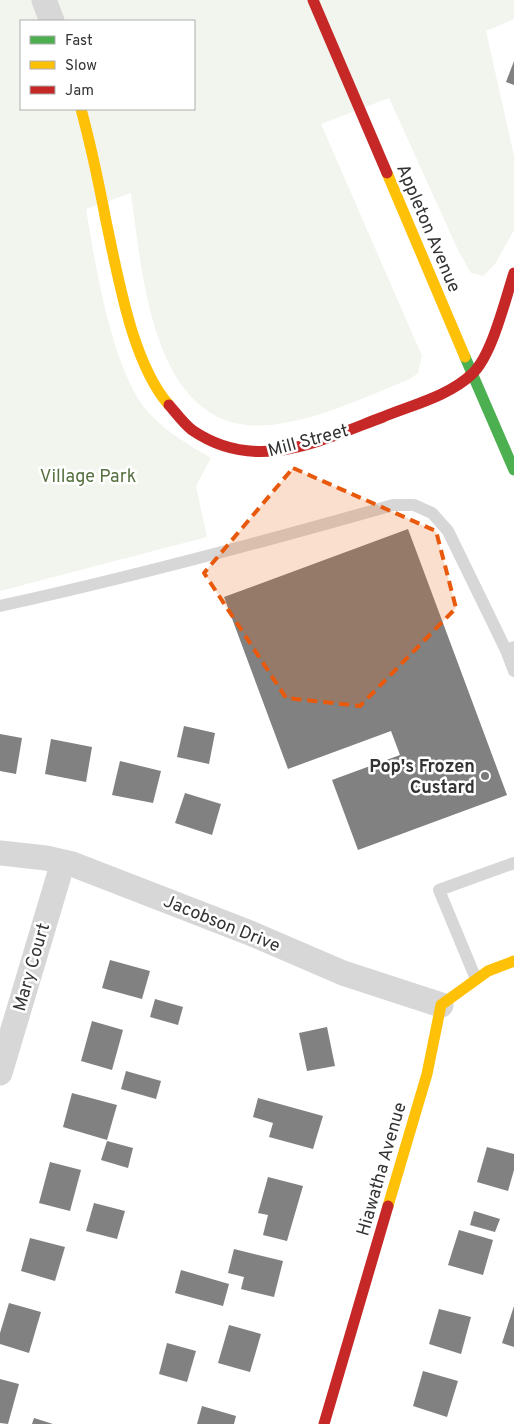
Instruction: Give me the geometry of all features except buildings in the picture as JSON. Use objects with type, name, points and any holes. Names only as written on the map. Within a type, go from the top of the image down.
[{"type":"street","points":[[44,0],[52,20]]},
{"type":"street","name":"Appleton Avenue","points":[[313,0],[514,470]]},
{"type":"street","name":"Mill Street","points":[[81,110],[124,309],[149,372],[163,399],[191,430],[221,448],[259,454],[287,449],[333,436],[441,392],[473,373]]},
{"type":"street","points":[[473,373],[487,348],[514,273]]},
{"type":"street","name":"Jacobson Drive","points":[[0,853],[63,862],[250,932],[342,973],[441,1005]]},
{"type":"street","name":"Mary Court","points":[[0,1073],[63,862]]},
{"type":"street","points":[[441,1005],[488,971],[514,961]]},
{"type":"street","name":"Hiawatha Avenue","points":[[324,1424],[427,1074],[441,1005]]},
{"type":"lane","points":[[0,606],[261,542],[394,505],[414,505],[432,513],[448,531],[510,648],[514,670]]},
{"type":"lane","points":[[476,980],[439,890],[514,862]]},
{"type":"highlighted area","points":[[293,468],[436,531],[456,608],[360,706],[286,698],[204,573]]},
{"type":"green space","name":"Village Park","points":[[0,0],[514,0],[514,19],[486,31],[514,156],[514,230],[495,264],[483,276],[471,273],[458,250],[389,98],[321,124],[422,356],[418,373],[410,379],[329,411],[278,424],[236,423],[204,408],[180,382],[162,348],[150,309],[141,268],[131,193],[86,209],[94,258],[107,316],[115,345],[136,395],[149,413],[163,426],[178,438],[211,458],[196,486],[207,537],[0,591]]},
{"type":"traffic: fast","points":[[465,357],[514,470]]},
{"type":"traffic: slow","points":[[81,110],[128,318],[145,366],[156,387],[169,405]]},
{"type":"traffic: slow","points":[[387,173],[465,357]]},
{"type":"traffic: slow","points":[[388,1206],[427,1074],[441,1005],[488,971],[514,961]]},
{"type":"traffic: jam","points":[[313,0],[387,173]]},
{"type":"traffic: jam","points":[[169,405],[192,430],[216,443],[240,450],[264,452],[288,449],[311,443],[418,404],[463,382],[479,366],[492,341],[514,273]]},
{"type":"traffic: jam","points":[[324,1424],[388,1206]]},
{"type":"place","name":"Pop's Frozen Custard","points":[[485,776]]}]
